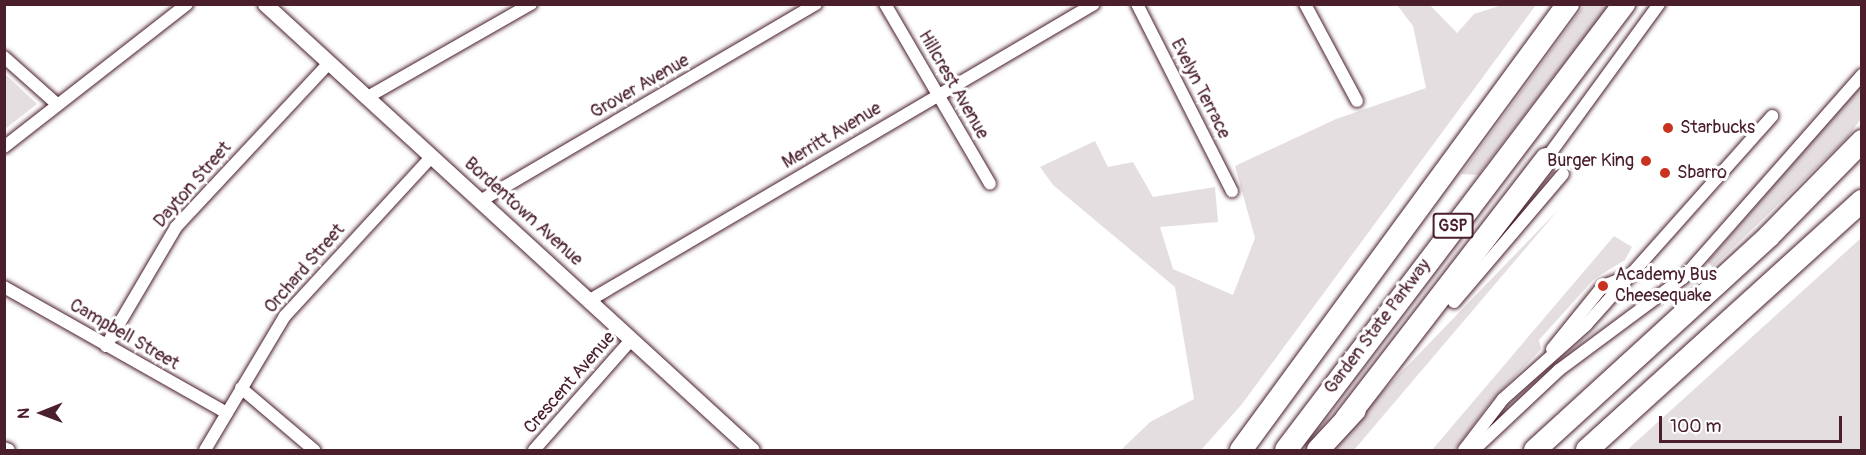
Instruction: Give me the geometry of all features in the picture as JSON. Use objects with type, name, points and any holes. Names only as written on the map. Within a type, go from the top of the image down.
[{"type":"highway","name":"Garden State Parkway","points":[[1241,450],[1568,4]]},
{"type":"highway","name":"Garden State Parkway","points":[[1286,450],[1624,4]]},
{"type":"highway","points":[[1535,450],[1769,236],[1862,141]]},
{"type":"highway","points":[[1346,419],[1546,159]]},
{"type":"highway","points":[[1587,450],[1862,201]]},
{"type":"highway","points":[[1318,450],[1454,302]]},
{"type":"street","points":[[4,147],[187,4]]},
{"type":"street","name":"Bordentown Avenue","points":[[265,4],[366,98],[482,200],[752,450]]},
{"type":"street","points":[[366,98],[531,4]]},
{"type":"street","name":"Grover Avenue","points":[[482,200],[816,4]]},
{"type":"street","name":"Hillcrest Avenue","points":[[885,4],[990,184]]},
{"type":"street","name":"Merritt Avenue","points":[[590,300],[1094,4]]},
{"type":"street","name":"Evelyn Terrace","points":[[1137,4],[1232,191]]},
{"type":"street","points":[[1305,4],[1357,101]]},
{"type":"street","points":[[1546,159],[1659,4]]},
{"type":"street","points":[[4,57],[57,104]]},
{"type":"street","name":"Dayton Street","points":[[106,346],[176,227],[329,63]]},
{"type":"street","points":[[1474,450],[1559,370],[1683,278],[1862,75]]},
{"type":"street","points":[[1464,450],[1503,399],[1542,362],[1603,286],[1632,275],[1772,116]]},
{"type":"street","name":"Orchard Street","points":[[205,450],[290,310],[432,156]]},
{"type":"street","points":[[1454,302],[1563,174]]},
{"type":"street","name":"Campbell Street","points":[[4,287],[227,413]]},
{"type":"street","name":"Crescent Avenue","points":[[534,450],[632,339]]},
{"type":"street","points":[[242,388],[314,450]]},
{"type":"street","points":[[4,448],[9,450]]},
{"type":"shaded area","points":[[1585,4],[1609,5],[1478,175],[1461,174]]},
{"type":"shaded area","points":[[1397,5],[1430,5],[1457,33],[1474,14],[1502,5],[1536,5],[1242,404],[1201,450],[1121,450],[1150,422],[1194,399],[1175,287],[1053,185],[1040,167],[1095,141],[1108,167],[1133,162],[1153,197],[1215,187],[1218,222],[1160,227],[1173,269],[1233,295],[1255,238],[1235,166],[1336,119],[1426,88],[1413,26]]},
{"type":"shaded area","points":[[5,74],[37,104],[5,129]]},
{"type":"shaded area","points":[[1861,86],[1861,119],[1846,139],[1713,267],[1707,262]]},
{"type":"shaded area","points":[[1559,209],[1354,450],[1324,450],[1387,387]]},
{"type":"shaded area","points":[[1614,236],[1632,247],[1625,260],[1594,279],[1539,340],[1541,349],[1489,404],[1455,450],[1432,450]]},
{"type":"shaded area","points":[[1861,238],[1861,450],[1627,450]]},
{"type":"place","name":"Starbucks","points":[[1668,128]]},
{"type":"place","name":"Burger King","points":[[1646,161]]},
{"type":"place","name":"Sbarro","points":[[1665,173]]},
{"type":"place","name":"Academy Bus Cheesequake","points":[[1603,286]]}]
